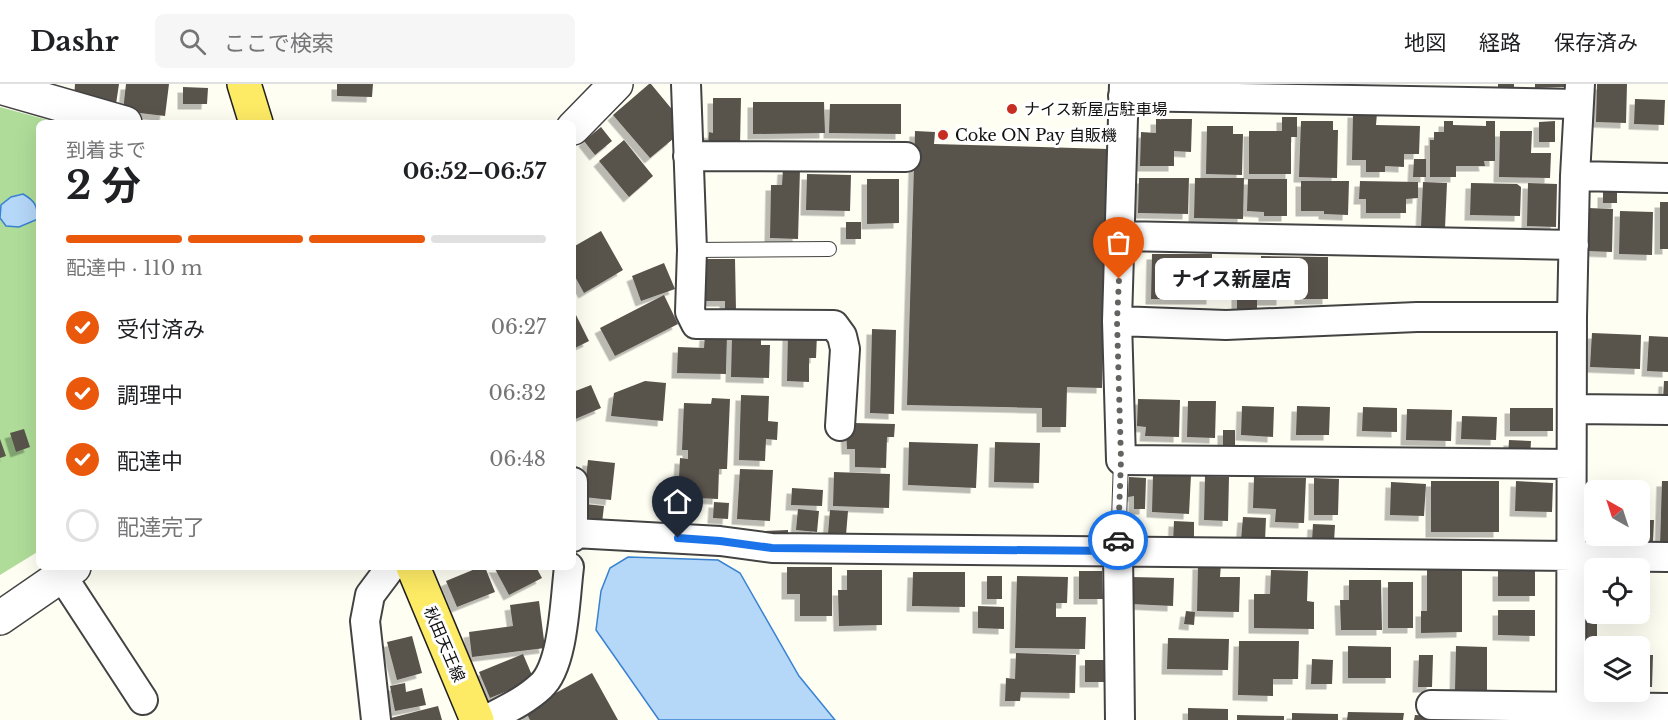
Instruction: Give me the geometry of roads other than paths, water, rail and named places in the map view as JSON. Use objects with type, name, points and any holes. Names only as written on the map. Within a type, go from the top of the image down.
[{"type":"main road","points":[[244,84],[255,120]]},
{"type":"main road","name":"秋田天王線","points":[[414,570],[477,720]]},
{"type":"street","points":[[576,125],[616,84]]},
{"type":"street","points":[[686,84],[692,250],[690,312],[696,324],[834,325],[842,336],[845,349],[840,426]]},
{"type":"street","points":[[0,87],[115,120]]},
{"type":"street","points":[[1571,464],[1121,460],[1117,321],[1124,90],[1579,94],[1572,317],[1571,713]]},
{"type":"street","points":[[688,156],[906,157]]},
{"type":"street","points":[[1575,176],[1668,178]]},
{"type":"street","points":[[1120,236],[1574,245]]},
{"type":"street","points":[[1117,321],[1226,325],[1417,317],[1572,317]]},
{"type":"street","points":[[1572,409],[1668,410]]},
{"type":"street","points":[[576,533],[720,541],[772,548],[1668,557]]},
{"type":"street","points":[[1118,551],[1120,720]]},
{"type":"street","points":[[376,720],[365,621],[370,595],[389,570]]},
{"type":"street","points":[[486,720],[519,702],[543,685],[557,659],[569,570]]},
{"type":"street","points":[[0,618],[68,571],[143,700]]},
{"type":"street","points":[[1431,705],[1571,713],[1668,708]]},
{"type":"lane","points":[[692,250],[829,249]]},
{"type":"lane","points":[[1118,551],[1121,460]]},
{"type":"water","points":[[23,194],[30,199],[36,207],[36,220],[19,227],[6,226],[0,218],[1,205],[11,197]]},
{"type":"water","points":[[628,557],[718,560],[740,573],[799,676],[835,720],[659,720],[596,630],[601,591],[610,568]]},
{"type":"place","name":"ナイス新屋店駐車場","points":[[1012,109]]},
{"type":"place","name":"Coke ON Pay 自販機","points":[[943,135]]},
{"type":"place","name":"ナイス新屋店","points":[[1119,279]]}]
